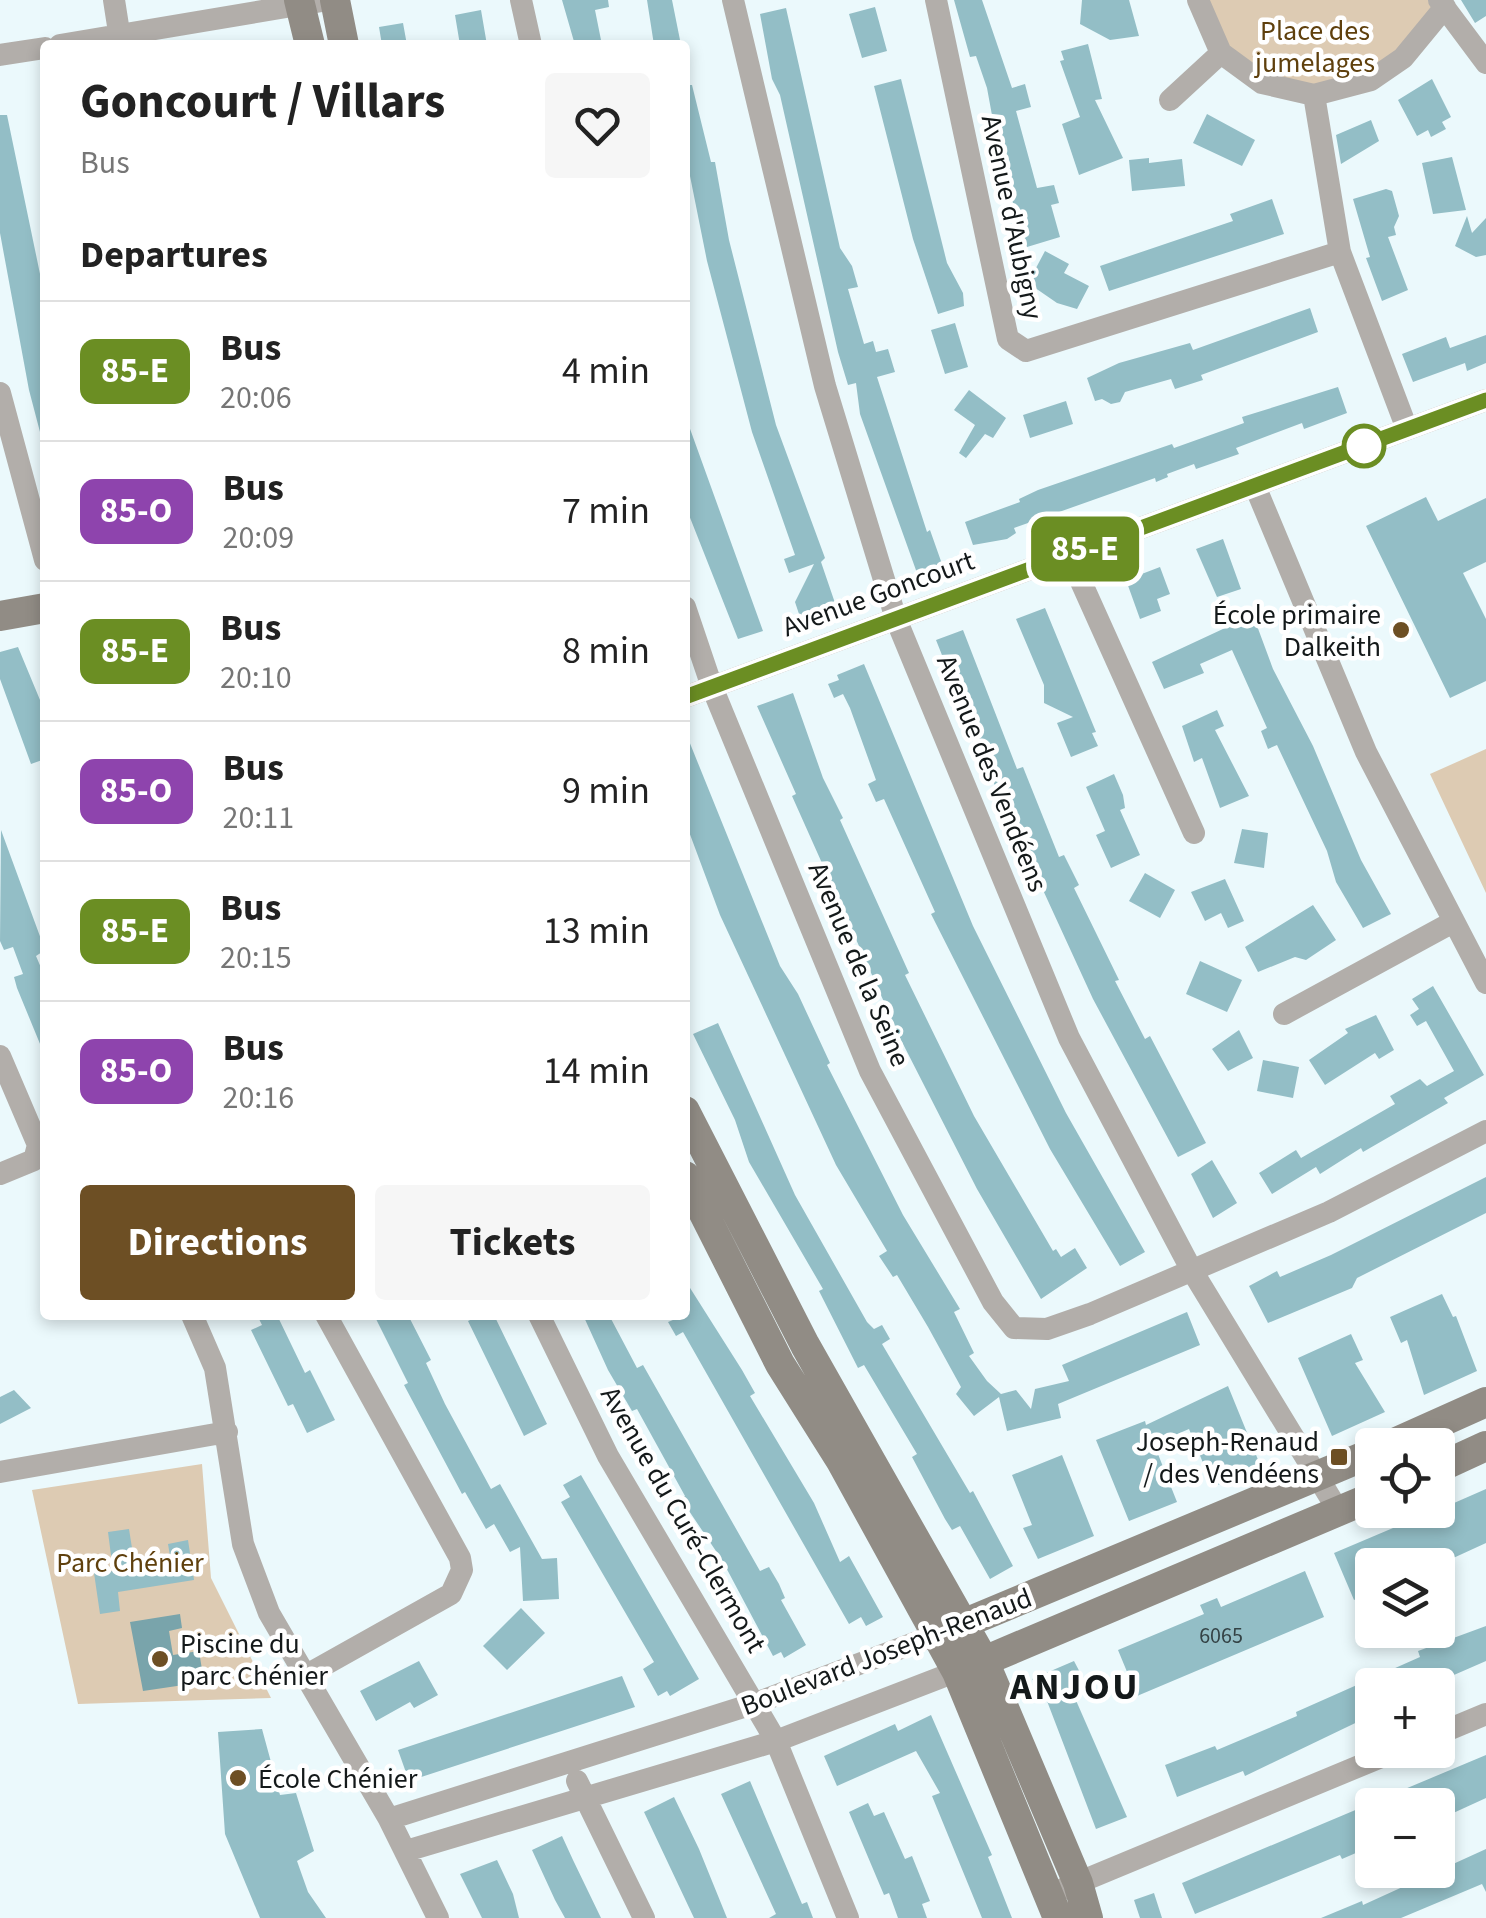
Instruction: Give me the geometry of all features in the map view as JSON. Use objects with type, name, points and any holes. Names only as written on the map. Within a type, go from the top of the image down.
[{"type":"street","points":[[114,0],[120,40],[316,1]]},
{"type":"street","points":[[521,0],[530,40]]},
{"type":"street","name":"Avenue des Vendéens","points":[[734,0],[824,386],[896,619],[1070,1038],[1191,1269],[1338,1512]]},
{"type":"street","name":"Avenue d'Aubigny","points":[[936,0],[1008,339],[1026,350],[1340,252]]},
{"type":"street","points":[[1198,0],[1221,53],[1262,83],[1314,95],[1371,80],[1403,58],[1442,3],[1486,64]]},
{"type":"street","points":[[311,40],[316,1]]},
{"type":"street","points":[[316,1],[341,40]]},
{"type":"street","points":[[0,55],[40,49]]},
{"type":"street","points":[[1170,100],[1221,53]]},
{"type":"street","points":[[1314,95],[1340,252],[1407,430]]},
{"type":"street","points":[[0,394],[40,542]]},
{"type":"street","name":"Avenue Goncourt","points":[[690,695],[1486,400]]},
{"type":"street","points":[[1255,486],[1366,752],[1486,984]]},
{"type":"street","points":[[1069,555],[1194,833]]},
{"type":"street","points":[[0,616],[40,609]]},
{"type":"street","name":"Avenue de la Seine","points":[[690,622],[712,687],[870,1071],[993,1302],[1014,1328],[1048,1329],[1191,1269]]},
{"type":"street","points":[[1284,1014],[1453,922]]},
{"type":"street","points":[[0,1056],[38,1146],[34,1160],[0,1174]]},
{"type":"street","points":[[690,1122],[789,1346]]},
{"type":"street","points":[[1191,1269],[1329,1212],[1486,1131]]},
{"type":"street","points":[[690,1184],[789,1346],[951,1629],[970,1666],[1062,1899],[1088,1918]]},
{"type":"street","points":[[194,1320],[215,1368],[244,1544],[269,1613],[389,1819],[438,1918]]},
{"type":"street","points":[[303,1676],[451,1594],[462,1570],[460,1558],[329,1320]]},
{"type":"street","name":"Avenue du Curé-Clermont","points":[[541,1320],[608,1456],[776,1741],[848,1918]]},
{"type":"street","points":[[1428,1428],[1486,1402]]},
{"type":"street","points":[[0,1472],[227,1432]]},
{"type":"street","points":[[1455,1460],[1486,1446]]},
{"type":"street","name":"Boulevard Joseph-Renaud","points":[[389,1819],[756,1703],[951,1629],[1355,1460]]},
{"type":"street","name":"Boulevard Joseph-Renaud","points":[[406,1850],[584,1794],[776,1741],[970,1666],[1355,1504]]},
{"type":"street","points":[[1455,1727],[1486,1714]]},
{"type":"street","points":[[568,1765],[644,1918]]},
{"type":"street","points":[[1062,1899],[1357,1768]]},
{"type":"green space","name":"Place des jumelages","points":[[1198,0],[1438,0],[1403,58],[1314,95],[1221,53]]},
{"type":"green space","points":[[1486,749],[1486,893],[1430,774]]},
{"type":"green space","name":"Parc Chénier","points":[[202,1464],[211,1578],[271,1698],[78,1704],[32,1490]]},
{"type":"water","points":[[180,1614],[182,1628],[169,1631],[173,1655],[199,1651],[204,1682],[143,1691],[130,1622]]},
{"type":"building","points":[[562,0],[608,0],[609,7],[595,10],[601,40],[574,40]]},
{"type":"building","points":[[647,0],[672,0],[680,40],[653,40]]},
{"type":"building","points":[[954,0],[982,0],[1012,88],[1025,84],[1031,107],[1016,111],[1037,188],[1054,185],[1059,203],[1051,205],[1060,237],[1027,247],[1022,238],[1020,209],[1015,210],[1000,159],[987,88],[976,56],[970,57]]},
{"type":"building","points":[[1082,0],[1129,0],[1139,36],[1110,40],[1080,24]]},
{"type":"building","points":[[1461,0],[1486,0],[1486,16],[1475,23]]},
{"type":"building","points":[[875,7],[887,51],[862,58],[849,14]]},
{"type":"building","points":[[786,8],[840,248],[852,266],[858,287],[848,289],[864,344],[873,341],[876,352],[888,349],[895,372],[877,377],[927,532],[930,530],[942,564],[917,573],[860,414],[856,383],[848,385],[838,352],[780,95],[772,79],[760,14]]},
{"type":"building","points":[[481,10],[486,40],[459,40],[455,15]]},
{"type":"building","points":[[403,23],[406,40],[381,40],[379,27]]},
{"type":"building","points":[[1088,44],[1102,99],[1095,100],[1123,158],[1079,175],[1062,124],[1080,117],[1060,61],[1064,60],[1061,51]]},
{"type":"building","points":[[901,79],[947,263],[963,293],[964,306],[938,314],[913,239],[874,86]]},
{"type":"building","points":[[1432,79],[1451,117],[1442,122],[1446,129],[1431,137],[1428,130],[1417,136],[1398,100]]},
{"type":"building","points":[[690,85],[711,162],[715,162],[729,240],[776,425],[825,558],[821,562],[835,603],[800,617],[795,602],[814,564],[789,573],[784,559],[795,555],[752,432],[707,261],[690,176]]},
{"type":"building","points":[[1207,114],[1255,140],[1242,166],[1193,143]]},
{"type":"building","points":[[0,115],[7,115],[40,274],[40,432],[29,390],[0,233]]},
{"type":"building","points":[[1371,120],[1379,141],[1341,164],[1336,135]]},
{"type":"building","points":[[1452,157],[1466,210],[1433,214],[1422,163]]},
{"type":"building","points":[[1149,158],[1149,163],[1182,159],[1185,186],[1132,191],[1129,160]]},
{"type":"building","points":[[1386,189],[1392,191],[1399,216],[1394,227],[1396,235],[1388,237],[1408,290],[1382,301],[1366,258],[1370,257],[1353,199]]},
{"type":"building","points":[[1272,199],[1284,234],[1109,291],[1100,266],[1233,221],[1230,214]]},
{"type":"building","points":[[1467,216],[1472,233],[1486,218],[1486,255],[1476,257],[1455,246]]},
{"type":"building","points":[[1045,251],[1069,264],[1064,273],[1089,286],[1077,309],[1057,303],[1028,283]]},
{"type":"building","points":[[1310,308],[1318,332],[1201,375],[1203,380],[1175,389],[1171,379],[1125,392],[1120,402],[1095,401],[1087,378],[1119,363],[1190,343],[1193,350]]},
{"type":"building","points":[[955,323],[968,367],[945,374],[931,330]]},
{"type":"building","points":[[1486,335],[1486,363],[1467,371],[1465,363],[1413,382],[1402,354],[1446,337],[1450,348]]},
{"type":"building","points":[[1338,387],[1347,413],[1304,429],[1302,423],[1236,448],[1239,454],[1196,469],[1194,464],[1156,482],[1155,478],[1014,528],[1016,533],[1007,539],[973,545],[965,522],[1020,502],[1019,499],[1038,490],[1172,444],[1174,448],[1244,423],[1242,417]]},
{"type":"building","points":[[969,390],[1006,418],[993,438],[985,434],[966,458],[959,453],[975,425],[954,410]]},
{"type":"building","points":[[1066,401],[1073,424],[1030,438],[1023,415]]},
{"type":"building","points":[[690,429],[763,631],[738,639],[690,518]]},
{"type":"building","points":[[1426,497],[1438,521],[1486,498],[1486,562],[1463,573],[1486,619],[1486,681],[1450,698],[1366,526]]},
{"type":"building","points":[[1223,539],[1241,589],[1217,597],[1196,549]]},
{"type":"building","points":[[1160,567],[1170,594],[1157,599],[1161,611],[1140,619],[1126,580]]},
{"type":"building","points":[[1045,608],[1096,732],[1092,733],[1098,746],[1071,757],[1057,723],[1073,717],[1044,703],[1044,685],[1016,619]]},
{"type":"building","points":[[1253,615],[1273,669],[1313,746],[1361,860],[1391,914],[1363,928],[1336,882],[1327,851],[1277,745],[1268,749],[1261,731],[1267,728],[1232,650],[1200,664],[1204,673],[1164,689],[1152,662]]},
{"type":"building","points":[[963,630],[1017,769],[1023,767],[1059,857],[1064,855],[1079,885],[1074,888],[1119,980],[1115,981],[1145,1039],[1150,1036],[1206,1143],[1178,1157],[1093,999],[986,766],[936,640]]},
{"type":"building","points":[[18,647],[40,700],[40,761],[31,764],[0,679],[0,652]]},
{"type":"building","points":[[864,664],[973,926],[1066,1113],[1145,1252],[1120,1266],[1050,1149],[931,914],[935,912],[884,799],[876,802],[868,784],[876,780],[850,708],[843,694],[834,698],[828,684],[839,680],[837,675]]},
{"type":"building","points":[[793,693],[823,778],[843,818],[840,820],[909,973],[905,975],[974,1116],[1053,1251],[1056,1249],[1061,1257],[1075,1248],[1087,1268],[1041,1299],[977,1189],[901,1040],[792,796],[796,794],[757,706]]},
{"type":"building","points":[[1217,710],[1224,726],[1215,730],[1249,796],[1220,808],[1202,758],[1194,762],[1182,726]]},
{"type":"building","points":[[690,743],[780,966],[798,994],[830,1063],[827,1065],[903,1215],[960,1309],[954,1312],[974,1353],[969,1356],[987,1381],[1001,1394],[1016,1390],[1031,1409],[1035,1389],[1069,1381],[1062,1365],[1187,1312],[1200,1345],[1058,1404],[1061,1418],[1007,1431],[999,1397],[974,1416],[956,1394],[961,1387],[928,1327],[897,1275],[893,1277],[879,1256],[887,1251],[836,1165],[720,915],[690,834]]},
{"type":"building","points":[[1114,774],[1123,795],[1125,808],[1120,810],[1140,855],[1111,868],[1096,835],[1105,831],[1086,787]]},
{"type":"building","points":[[1242,829],[1268,833],[1264,868],[1234,863]]},
{"type":"building","points":[[1,830],[40,936],[40,953],[36,956],[40,965],[40,1044],[17,988],[14,977],[23,974],[13,947],[4,950],[0,941]]},
{"type":"building","points":[[1145,873],[1175,890],[1160,918],[1129,901]]},
{"type":"building","points":[[1225,879],[1244,921],[1228,928],[1221,913],[1205,921],[1191,892]]},
{"type":"building","points":[[1313,905],[1336,940],[1306,960],[1295,957],[1258,972],[1245,947]]},
{"type":"building","points":[[1200,961],[1242,980],[1227,1012],[1186,994]]},
{"type":"building","points":[[1433,986],[1484,1075],[1444,1098],[1448,1103],[1363,1152],[1361,1148],[1320,1174],[1316,1167],[1272,1194],[1259,1173],[1296,1150],[1301,1158],[1395,1104],[1390,1096],[1420,1079],[1427,1086],[1454,1071],[1426,1021],[1417,1026],[1410,1015],[1419,1009],[1412,999]]},
{"type":"building","points":[[1376,1015],[1394,1050],[1379,1059],[1375,1053],[1325,1085],[1309,1060],[1348,1033],[1345,1029]]},
{"type":"building","points":[[718,1023],[795,1195],[867,1322],[874,1329],[882,1325],[890,1339],[882,1344],[970,1493],[973,1491],[1013,1566],[990,1579],[960,1526],[952,1530],[945,1519],[912,1457],[917,1454],[864,1365],[858,1368],[819,1291],[823,1289],[749,1162],[735,1120],[693,1034]]},
{"type":"building","points":[[1239,1030],[1253,1058],[1228,1071],[1212,1049]]},
{"type":"building","points":[[1263,1060],[1299,1067],[1293,1098],[1257,1091]]},
{"type":"building","points":[[1212,1160],[1237,1203],[1213,1218],[1191,1174]]},
{"type":"building","points":[[1486,1177],[1486,1213],[1357,1278],[1352,1288],[1268,1323],[1249,1286],[1277,1271],[1280,1277],[1331,1255]]},
{"type":"building","points":[[690,1288],[755,1393],[750,1396],[814,1503],[840,1562],[849,1556],[883,1617],[866,1626],[861,1617],[849,1624],[683,1332],[676,1336],[668,1322],[690,1320]]},
{"type":"building","points":[[1442,1294],[1453,1317],[1456,1316],[1477,1371],[1424,1395],[1407,1340],[1401,1343],[1390,1317]]},
{"type":"building","points":[[260,1320],[279,1320],[305,1373],[310,1370],[335,1420],[307,1433],[293,1404],[288,1406],[251,1330],[262,1325]]},
{"type":"building","points":[[376,1320],[411,1320],[431,1360],[426,1363],[445,1404],[491,1489],[500,1484],[542,1559],[557,1558],[559,1599],[523,1601],[520,1547],[510,1552],[494,1524],[486,1529],[465,1492],[462,1494],[404,1385],[408,1383]]},
{"type":"building","points":[[496,1320],[547,1424],[524,1436],[468,1321]]},
{"type":"building","points":[[585,1320],[612,1320],[637,1368],[643,1365],[760,1571],[769,1567],[779,1584],[785,1598],[781,1600],[806,1645],[784,1658],[781,1652],[773,1656],[722,1560],[681,1499],[685,1496],[637,1409],[632,1411]]},
{"type":"building","points":[[1351,1334],[1363,1360],[1355,1363],[1385,1412],[1332,1436],[1298,1358]]},
{"type":"building","points":[[1228,1386],[1261,1467],[1213,1487],[1189,1429],[1154,1444],[1177,1502],[1129,1521],[1096,1440],[1145,1421],[1146,1425]]},
{"type":"building","points":[[14,1390],[31,1408],[0,1424],[0,1397]]},
{"type":"building","points":[[1062,1455],[1094,1536],[1038,1559],[1023,1528],[1032,1525],[1012,1475]]},
{"type":"building","points":[[581,1475],[699,1679],[670,1696],[667,1691],[658,1696],[643,1669],[654,1662],[561,1502],[570,1497],[563,1485]]},
{"type":"building","points":[[1486,1489],[1486,1543],[1455,1557],[1455,1548],[1355,1548],[1354,1600],[1334,1553],[1393,1528],[1455,1528],[1455,1503]]},
{"type":"building","points":[[129,1529],[135,1567],[171,1562],[168,1544],[188,1540],[194,1580],[118,1592],[120,1611],[100,1614],[94,1573],[113,1571],[108,1532]]},
{"type":"building","points":[[1305,1571],[1324,1617],[1137,1696],[1118,1650],[1204,1614],[1200,1605],[1217,1598],[1221,1607]]},
{"type":"building","points":[[521,1608],[545,1633],[507,1670],[483,1646]]},
{"type":"building","points":[[1486,1626],[1486,1661],[1455,1675],[1455,1668],[1395,1668],[1420,1657],[1418,1651],[1426,1648],[1455,1648],[1455,1637]]},
{"type":"building","points":[[419,1661],[438,1695],[414,1708],[410,1702],[376,1721],[360,1691]]},
{"type":"building","points":[[1074,1661],[1085,1682],[1071,1689],[1127,1817],[1096,1829],[1047,1701],[1032,1679]]},
{"type":"building","points":[[622,1676],[635,1707],[409,1781],[398,1750]]},
{"type":"building","points":[[1355,1686],[1355,1723],[1245,1776],[1243,1771],[1177,1797],[1165,1765],[1215,1746],[1217,1750],[1297,1716],[1296,1712]]},
{"type":"building","points":[[931,1715],[992,1855],[988,1857],[1012,1918],[982,1918],[932,1796],[940,1793],[916,1751],[837,1786],[824,1756],[895,1724],[898,1731]]},
{"type":"building","points":[[262,1729],[280,1795],[296,1793],[314,1851],[297,1861],[308,1892],[326,1918],[260,1918],[225,1834],[218,1732]]},
{"type":"building","points":[[1486,1755],[1486,1798],[1455,1812],[1455,1788],[1407,1788]]},
{"type":"building","points":[[750,1781],[802,1904],[807,1902],[813,1918],[769,1918],[776,1914],[721,1794]]},
{"type":"building","points":[[674,1797],[727,1918],[694,1918],[644,1812]]},
{"type":"building","points":[[868,1803],[874,1816],[884,1812],[905,1859],[912,1856],[930,1901],[922,1904],[927,1918],[898,1918],[889,1893],[884,1895],[849,1812]]},
{"type":"building","points":[[1355,1810],[1355,1853],[1342,1859],[1340,1855],[1195,1914],[1182,1883]]},
{"type":"building","points":[[562,1836],[601,1918],[565,1918],[555,1900],[532,1850]]},
{"type":"building","points":[[1486,1849],[1486,1892],[1482,1884],[1401,1918],[1321,1918],[1400,1888],[1455,1888],[1455,1863]]},
{"type":"building","points":[[497,1860],[519,1918],[482,1918],[460,1874]]},
{"type":"building","points":[[1154,1893],[1162,1918],[1140,1918],[1134,1900]]},
{"type":"bus line","name":"85-E","points":[[690,695],[1486,400]]},
{"type":"place","name":"École primaire Dalkeith","points":[[1401,630]]},
{"type":"place","name":"Joseph-Renaud / des Vendéens","points":[[1339,1457]]},
{"type":"place","name":"Piscine du parc Chénier","points":[[160,1659]]},
{"type":"place","name":"École Chénier","points":[[238,1778]]},
{"type":"district","name":"ANJOU","points":[[1075,1686]]}]
